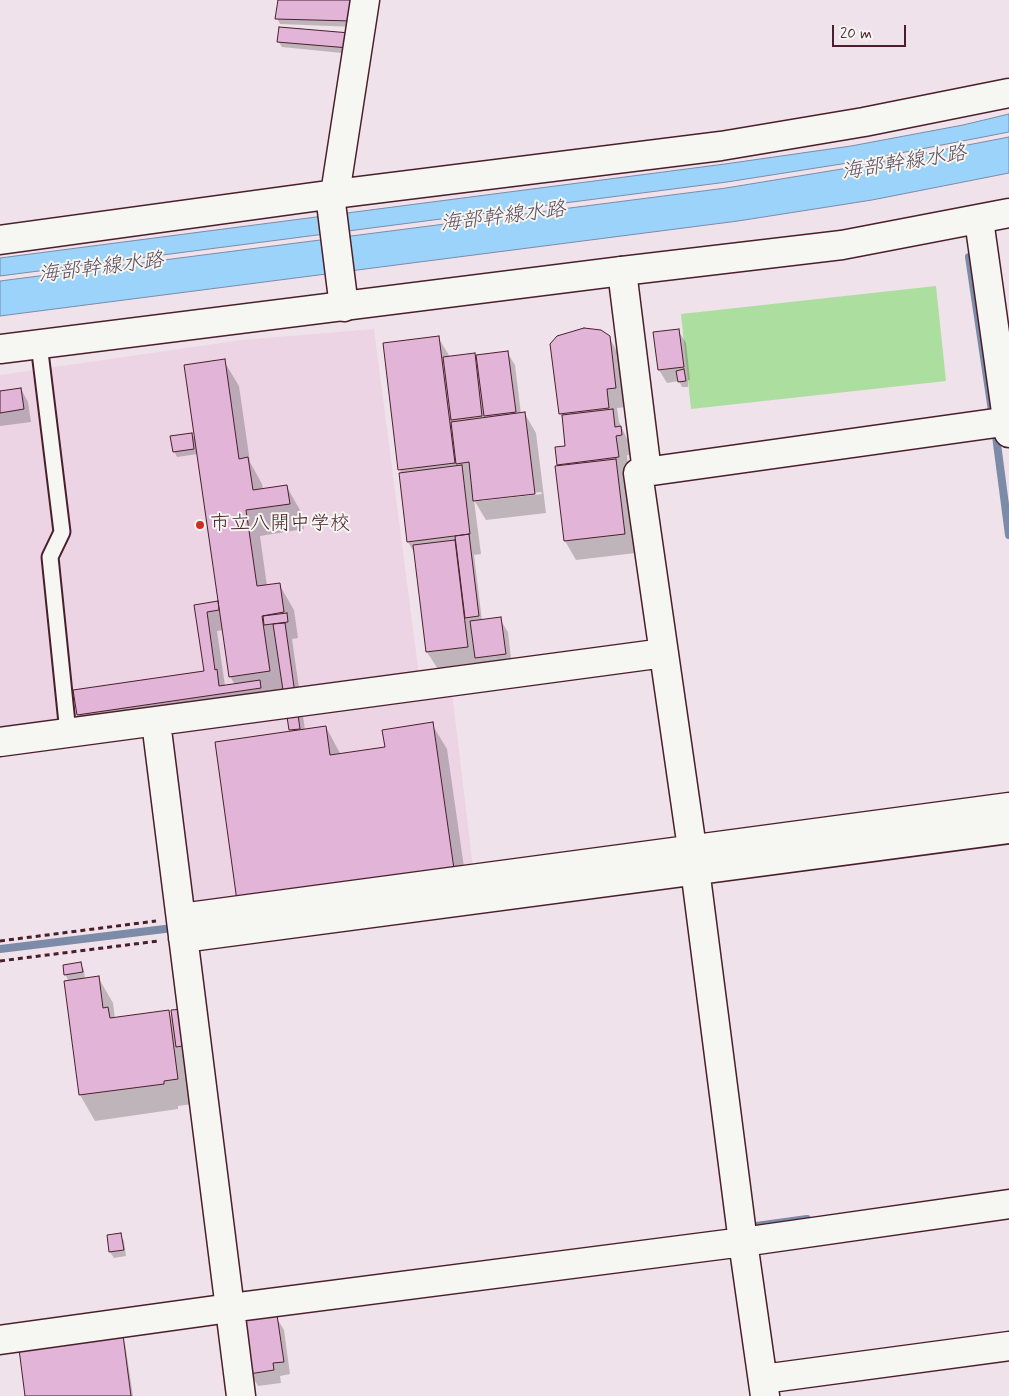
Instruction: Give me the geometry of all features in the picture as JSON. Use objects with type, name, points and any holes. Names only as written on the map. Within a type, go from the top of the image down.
[{"type":"street","points":[[344,307],[332,198],[365,0]]},
{"type":"street","points":[[0,240],[721,146],[864,122],[1009,94]]},
{"type":"street","points":[[0,349],[842,245],[1009,213]]},
{"type":"street","points":[[979,220],[1009,425],[638,473],[693,859],[764,1387],[1009,1346]]},
{"type":"street","points":[[622,271],[648,472]]},
{"type":"street","points":[[0,742],[664,653]]},
{"type":"street","points":[[156,722],[241,1396]]},
{"type":"street","points":[[182,928],[693,859],[1009,807]]},
{"type":"street","points":[[693,859],[1009,829]]},
{"type":"street","points":[[0,1340],[230,1308],[743,1242],[1009,1204]]},
{"type":"lane","points":[[39,344],[62,532],[50,557],[68,733]]},
{"type":"path","points":[[0,941],[182,928]]},
{"type":"path","points":[[0,961],[182,928]]},
{"type":"shaded area","name":"市立八開中学校","points":[[374,329],[419,675],[452,692],[474,876],[190,913],[164,710],[0,732],[0,375],[241,340]]},
{"type":"green space","points":[[936,286],[946,381],[691,409],[681,314]]},
{"type":"water","points":[[1009,114],[1009,132],[854,162],[727,182],[0,276],[0,258],[725,164],[851,146],[963,125]]},
{"type":"water","name":"海部幹線水路","points":[[1009,137],[1009,173],[872,200],[738,221],[0,316],[0,281],[726,188],[854,167]]},
{"type":"building","points":[[278,0],[356,0],[352,21],[275,19]]},
{"type":"building","points":[[279,27],[350,33],[349,48],[277,42]]},
{"type":"building","points":[[584,328],[601,330],[610,336],[616,388],[607,389],[609,408],[559,414],[550,344],[557,336]]},
{"type":"building","points":[[679,329],[684,367],[658,370],[653,332]]},
{"type":"building","points":[[439,336],[455,463],[398,470],[383,343]]},
{"type":"building","points":[[508,351],[516,412],[484,416],[476,355]]},
{"type":"building","points":[[475,353],[482,416],[451,420],[443,357]]},
{"type":"building","points":[[225,359],[239,459],[248,457],[253,490],[287,485],[290,504],[246,510],[257,586],[280,583],[284,612],[262,616],[270,671],[229,677],[184,365]]},
{"type":"building","points":[[684,369],[686,381],[678,382],[676,371]]},
{"type":"building","points":[[21,388],[24,409],[0,413],[0,391]]},
{"type":"building","points":[[613,409],[615,427],[621,426],[622,435],[616,436],[619,457],[557,465],[555,447],[565,446],[562,415]]},
{"type":"building","points":[[525,412],[535,494],[473,501],[469,462],[456,464],[451,422]]},
{"type":"building","points":[[192,433],[194,449],[173,452],[170,436]]},
{"type":"building","points":[[616,459],[625,534],[564,541],[555,466]]},
{"type":"building","points":[[462,465],[470,534],[407,542],[399,473]]},
{"type":"building","points":[[469,534],[479,616],[465,618],[455,536]]},
{"type":"building","points":[[455,540],[468,647],[426,652],[413,545]]},
{"type":"building","points":[[218,601],[219,610],[207,612],[219,686],[260,680],[261,688],[77,715],[73,690],[204,671],[194,605]]},
{"type":"building","points":[[287,613],[288,622],[264,625],[263,616]]},
{"type":"building","points":[[501,617],[506,654],[475,658],[470,621]]},
{"type":"building","points":[[285,623],[300,729],[289,730],[273,624]]},
{"type":"building","points":[[433,722],[454,869],[237,901],[215,742],[326,726],[330,755],[385,747],[382,730]]},
{"type":"building","points":[[81,962],[83,972],[64,975],[63,965]]},
{"type":"building","points":[[99,976],[103,1008],[108,1007],[110,1018],[169,1010],[178,1079],[164,1081],[164,1084],[79,1095],[64,981]]},
{"type":"building","points":[[184,1009],[189,1045],[176,1047],[171,1010]]},
{"type":"building","points":[[121,1233],[124,1250],[109,1252],[107,1235]]},
{"type":"building","points":[[277,1315],[284,1362],[273,1363],[274,1370],[249,1374],[241,1320]]},
{"type":"building","points":[[123,1335],[131,1396],[25,1396],[19,1349]]},
{"type":"waterway","points":[[969,257],[992,411]]},
{"type":"waterway","points":[[996,436],[1009,535]]},
{"type":"waterway","points":[[0,949],[173,928]]},
{"type":"waterway","points":[[749,1224],[749,1227],[807,1219]]},
{"type":"place","name":"市立八開中学校","points":[[200,525]]}]
